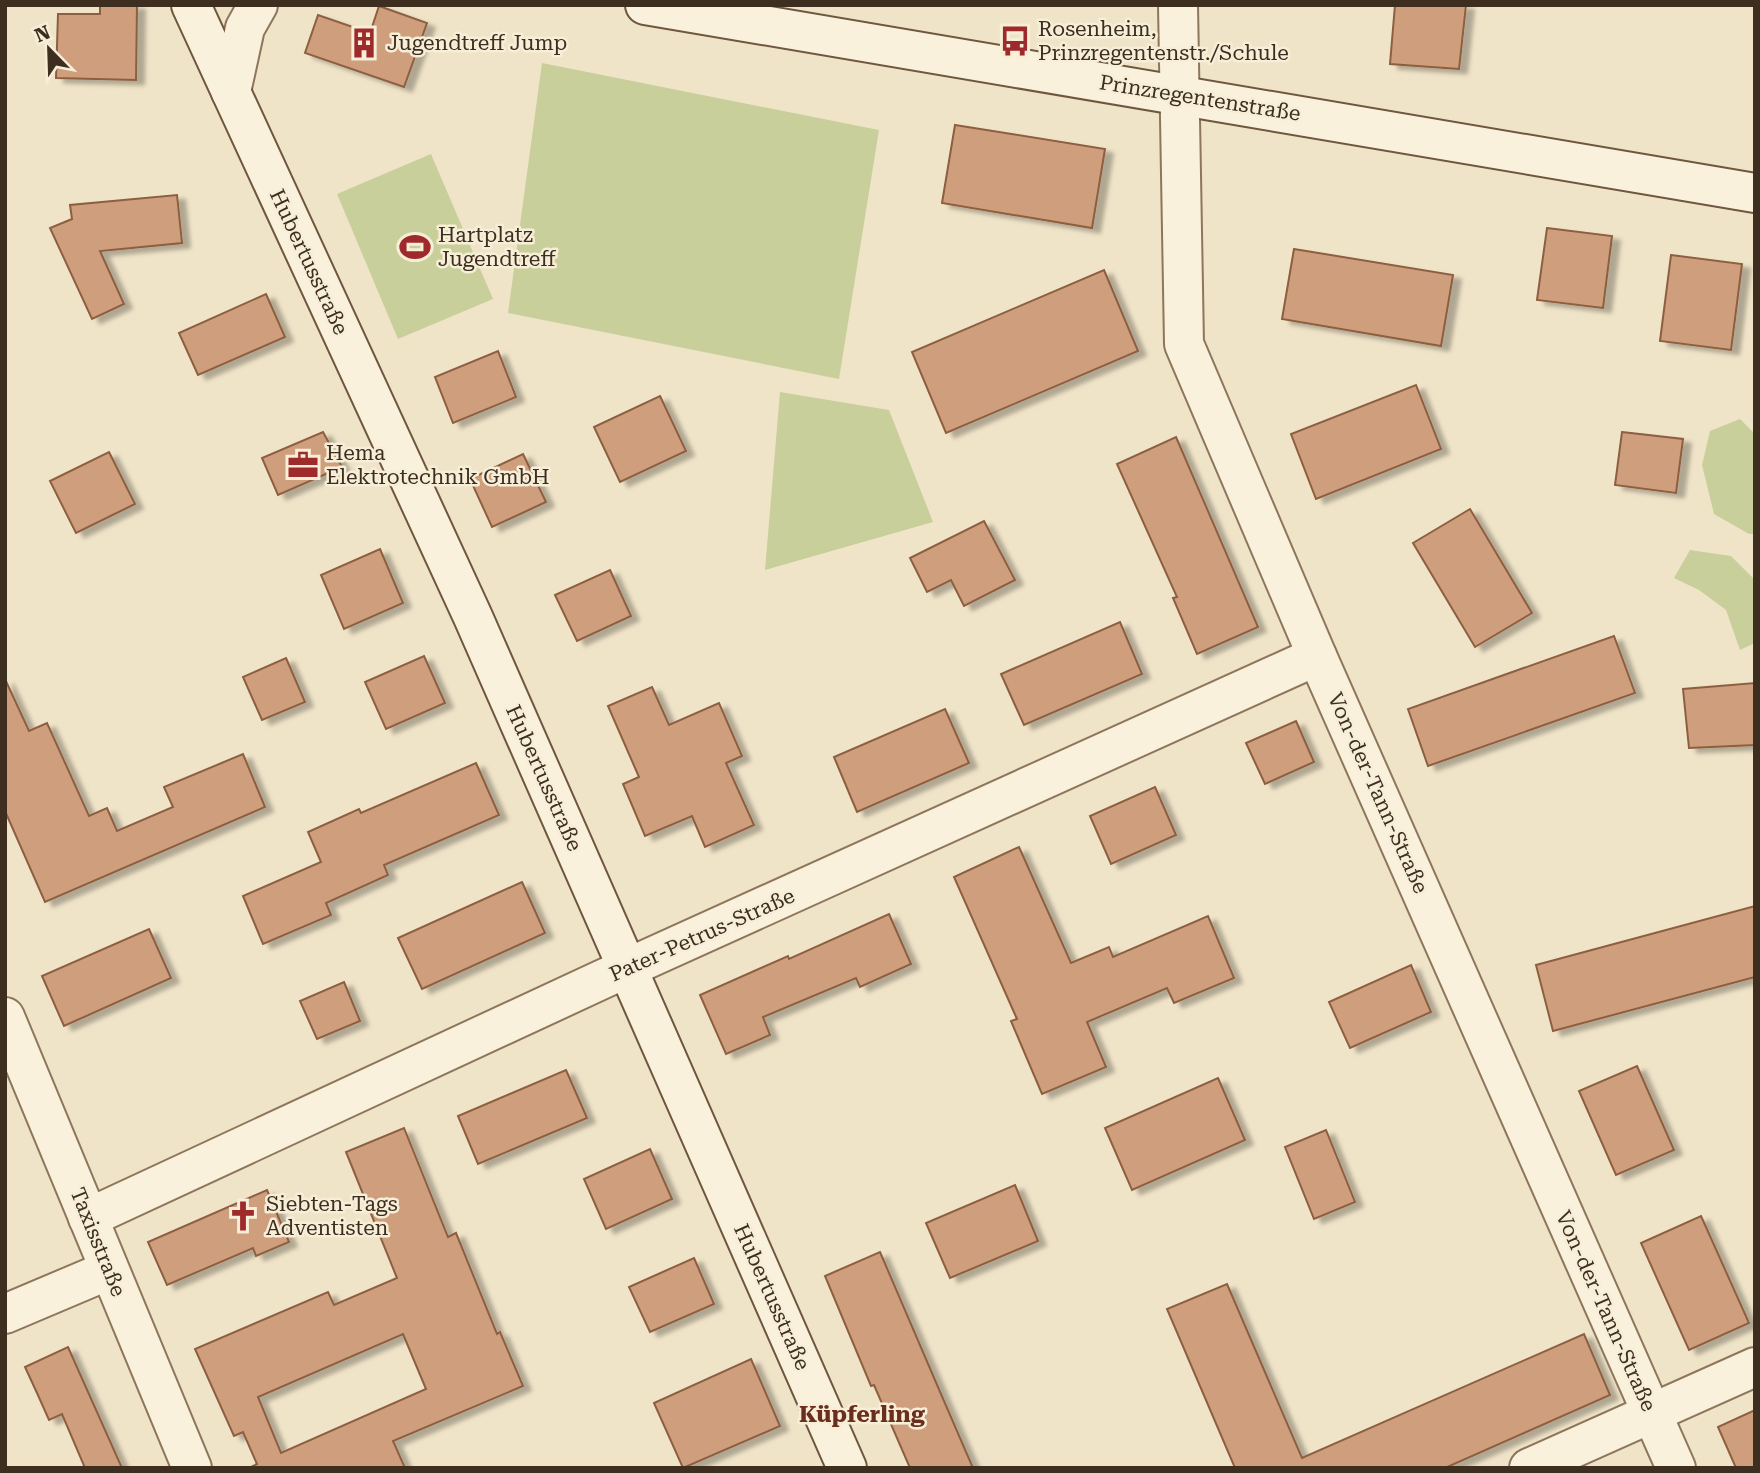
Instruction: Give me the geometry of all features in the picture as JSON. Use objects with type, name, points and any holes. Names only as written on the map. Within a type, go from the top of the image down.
[{"type":"street","name":"Hubertusstraße","points":[[191,5],[473,617],[847,1468]]},
{"type":"street","points":[[231,92],[245,28],[258,5]]},
{"type":"street","name":"Prinzregentenstraße","points":[[645,5],[1755,193]]},
{"type":"street","name":"Von-der-Tann-Straße","points":[[1178,5],[1184,344],[1317,656],[1676,1468]]},
{"type":"street","name":"Pater-Petrus-Straße","points":[[89,1218],[628,969],[1317,656]]},
{"type":"street","name":"Taxisstraße","points":[[5,1017],[192,1468]]},
{"type":"street","points":[[5,1314],[109,1270]]},
{"type":"street","points":[[1529,1468],[1755,1367]]},
{"type":"green space","points":[[542,63],[879,130],[839,379],[508,313]]},
{"type":"green space","name":"Hartplatz Jugendtreff","points":[[431,154],[493,299],[398,339],[337,194]]},
{"type":"green space","points":[[780,392],[889,410],[933,522],[765,570]]},
{"type":"green space","points":[[1740,419],[1755,434],[1755,534],[1749,534],[1714,514],[1702,465],[1710,431]]},
{"type":"green space","points":[[1690,550],[1731,556],[1755,580],[1755,643],[1740,650],[1726,610],[1699,590],[1674,578]]},
{"type":"building","points":[[100,5],[137,5],[136,80],[56,78],[58,14],[100,14]]},
{"type":"building","points":[[1395,5],[1466,5],[1459,69],[1390,64]]},
{"type":"building","name":"Jugendtreff Jump","points":[[379,6],[427,23],[404,87],[305,53],[318,15],[370,33]]},
{"type":"building","points":[[955,125],[1105,149],[1092,228],[942,203]]},
{"type":"building","points":[[177,195],[182,243],[100,251],[124,304],[92,319],[50,228],[72,219],[70,205]]},
{"type":"building","points":[[1547,228],[1612,236],[1603,308],[1537,300]]},
{"type":"building","points":[[1294,249],[1453,275],[1441,346],[1282,319]]},
{"type":"building","points":[[1671,255],[1742,264],[1731,350],[1660,341]]},
{"type":"building","points":[[1104,270],[1138,351],[946,433],[912,352]]},
{"type":"building","points":[[266,294],[285,337],[198,375],[179,333]]},
{"type":"building","points":[[498,351],[516,397],[453,423],[435,377]]},
{"type":"building","points":[[1416,385],[1441,449],[1316,499],[1291,434]]},
{"type":"building","points":[[660,396],[686,451],[620,482],[594,427]]},
{"type":"building","points":[[323,432],[342,467],[278,495],[262,458]]},
{"type":"building","points":[[1622,432],[1683,439],[1676,493],[1615,485]]},
{"type":"building","points":[[1176,437],[1258,627],[1197,654],[1173,598],[1177,597],[1117,464]]},
{"type":"building","points":[[109,452],[135,504],[76,533],[50,481]]},
{"type":"building","points":[[523,454],[546,502],[492,527],[470,479]]},
{"type":"building","points":[[1470,509],[1532,613],[1475,647],[1413,543]]},
{"type":"building","points":[[984,521],[1015,580],[964,606],[951,580],[927,592],[910,558]]},
{"type":"building","points":[[380,549],[403,603],[344,629],[321,575]]},
{"type":"building","points":[[610,570],[631,616],[577,641],[555,595]]},
{"type":"building","points":[[1120,622],[1142,674],[1024,725],[1001,674]]},
{"type":"building","points":[[1614,636],[1635,693],[1428,766],[1408,709]]},
{"type":"building","points":[[424,656],[445,703],[386,729],[365,682]]},
{"type":"building","points":[[286,658],[305,702],[262,720],[243,677]]},
{"type":"building","points":[[5,679],[29,731],[47,723],[89,816],[107,808],[117,831],[173,807],[164,787],[243,754],[265,807],[45,902],[5,811]]},
{"type":"building","points":[[1755,683],[1755,745],[1689,748],[1683,689]]},
{"type":"building","points":[[652,687],[669,725],[719,703],[742,756],[726,763],[754,825],[705,847],[692,816],[645,836],[623,784],[639,777],[608,706]]},
{"type":"building","points":[[945,709],[969,763],[857,812],[834,757]]},
{"type":"building","points":[[1296,721],[1314,762],[1265,784],[1246,743]]},
{"type":"building","points":[[476,763],[499,815],[384,865],[388,875],[326,903],[331,915],[263,944],[243,896],[321,862],[308,832],[359,809],[361,813]]},
{"type":"building","points":[[1155,787],[1176,835],[1111,864],[1090,816]]},
{"type":"building","points":[[1019,847],[1071,963],[1109,947],[1113,957],[1208,916],[1234,978],[1174,1003],[1167,988],[1087,1022],[1106,1067],[1042,1094],[1011,1021],[1017,1019],[954,877]]},
{"type":"building","points":[[522,882],[545,933],[422,989],[398,938]]},
{"type":"building","points":[[1755,906],[1755,977],[1553,1031],[1536,965]]},
{"type":"building","points":[[889,914],[911,964],[860,987],[856,978],[763,1017],[770,1035],[726,1054],[700,995]]},
{"type":"building","points":[[149,929],[171,978],[64,1026],[42,976]]},
{"type":"building","points":[[1411,965],[1431,1012],[1350,1048],[1329,1002]]},
{"type":"building","points":[[344,982],[360,1021],[317,1039],[300,1001]]},
{"type":"building","points":[[1637,1066],[1674,1150],[1616,1175],[1579,1091]]},
{"type":"building","points":[[566,1070],[587,1118],[478,1164],[458,1116]]},
{"type":"building","points":[[1218,1078],[1245,1140],[1132,1190],[1105,1128]]},
{"type":"building","points":[[404,1128],[448,1237],[456,1233],[497,1334],[500,1332],[523,1386],[393,1441],[405,1468],[249,1468],[257,1464],[243,1432],[234,1436],[195,1349],[328,1292],[334,1305],[397,1278],[346,1152]],"holes":[[[403,1334],[426,1389],[281,1453],[258,1397]]]},
{"type":"building","points":[[1326,1130],[1355,1202],[1314,1219],[1285,1147]]},
{"type":"building","points":[[650,1149],[672,1199],[606,1229],[584,1179]]},
{"type":"building","points":[[1015,1185],[1038,1241],[950,1278],[926,1223]]},
{"type":"building","name":"Siebten-Tags Adventisten","points":[[267,1190],[289,1242],[256,1256],[253,1248],[167,1285],[148,1242]]},
{"type":"building","points":[[1701,1216],[1749,1323],[1689,1350],[1641,1243]]},
{"type":"building","points":[[880,1252],[973,1468],[910,1468],[874,1385],[871,1386],[825,1276]]},
{"type":"building","points":[[694,1258],[714,1304],[650,1332],[629,1287]]},
{"type":"building","points":[[1227,1284],[1302,1458],[1584,1334],[1610,1395],[1445,1468],[1235,1468],[1167,1309]]},
{"type":"building","points":[[68,1347],[122,1468],[85,1468],[62,1414],[49,1420],[25,1367]]},
{"type":"building","points":[[751,1359],[780,1426],[683,1468],[654,1403]]},
{"type":"building","points":[[1755,1410],[1755,1468],[1736,1468],[1718,1427]]},
{"type":"place","name":"Rosenheim, Prinzregentenstr./Schule","points":[[1015,41]]},
{"type":"place","name":"Jugendtreff Jump","points":[[364,43]]},
{"type":"place","name":"Hartplatz Jugendtreff","points":[[415,247]]},
{"type":"place","name":"Hema Elektrotechnik GmbH","points":[[303,465]]},
{"type":"place","name":"Siebten-Tags Adventisten","points":[[243,1216]]},
{"type":"district","name":"Küpferling","points":[[862,1414]]}]
